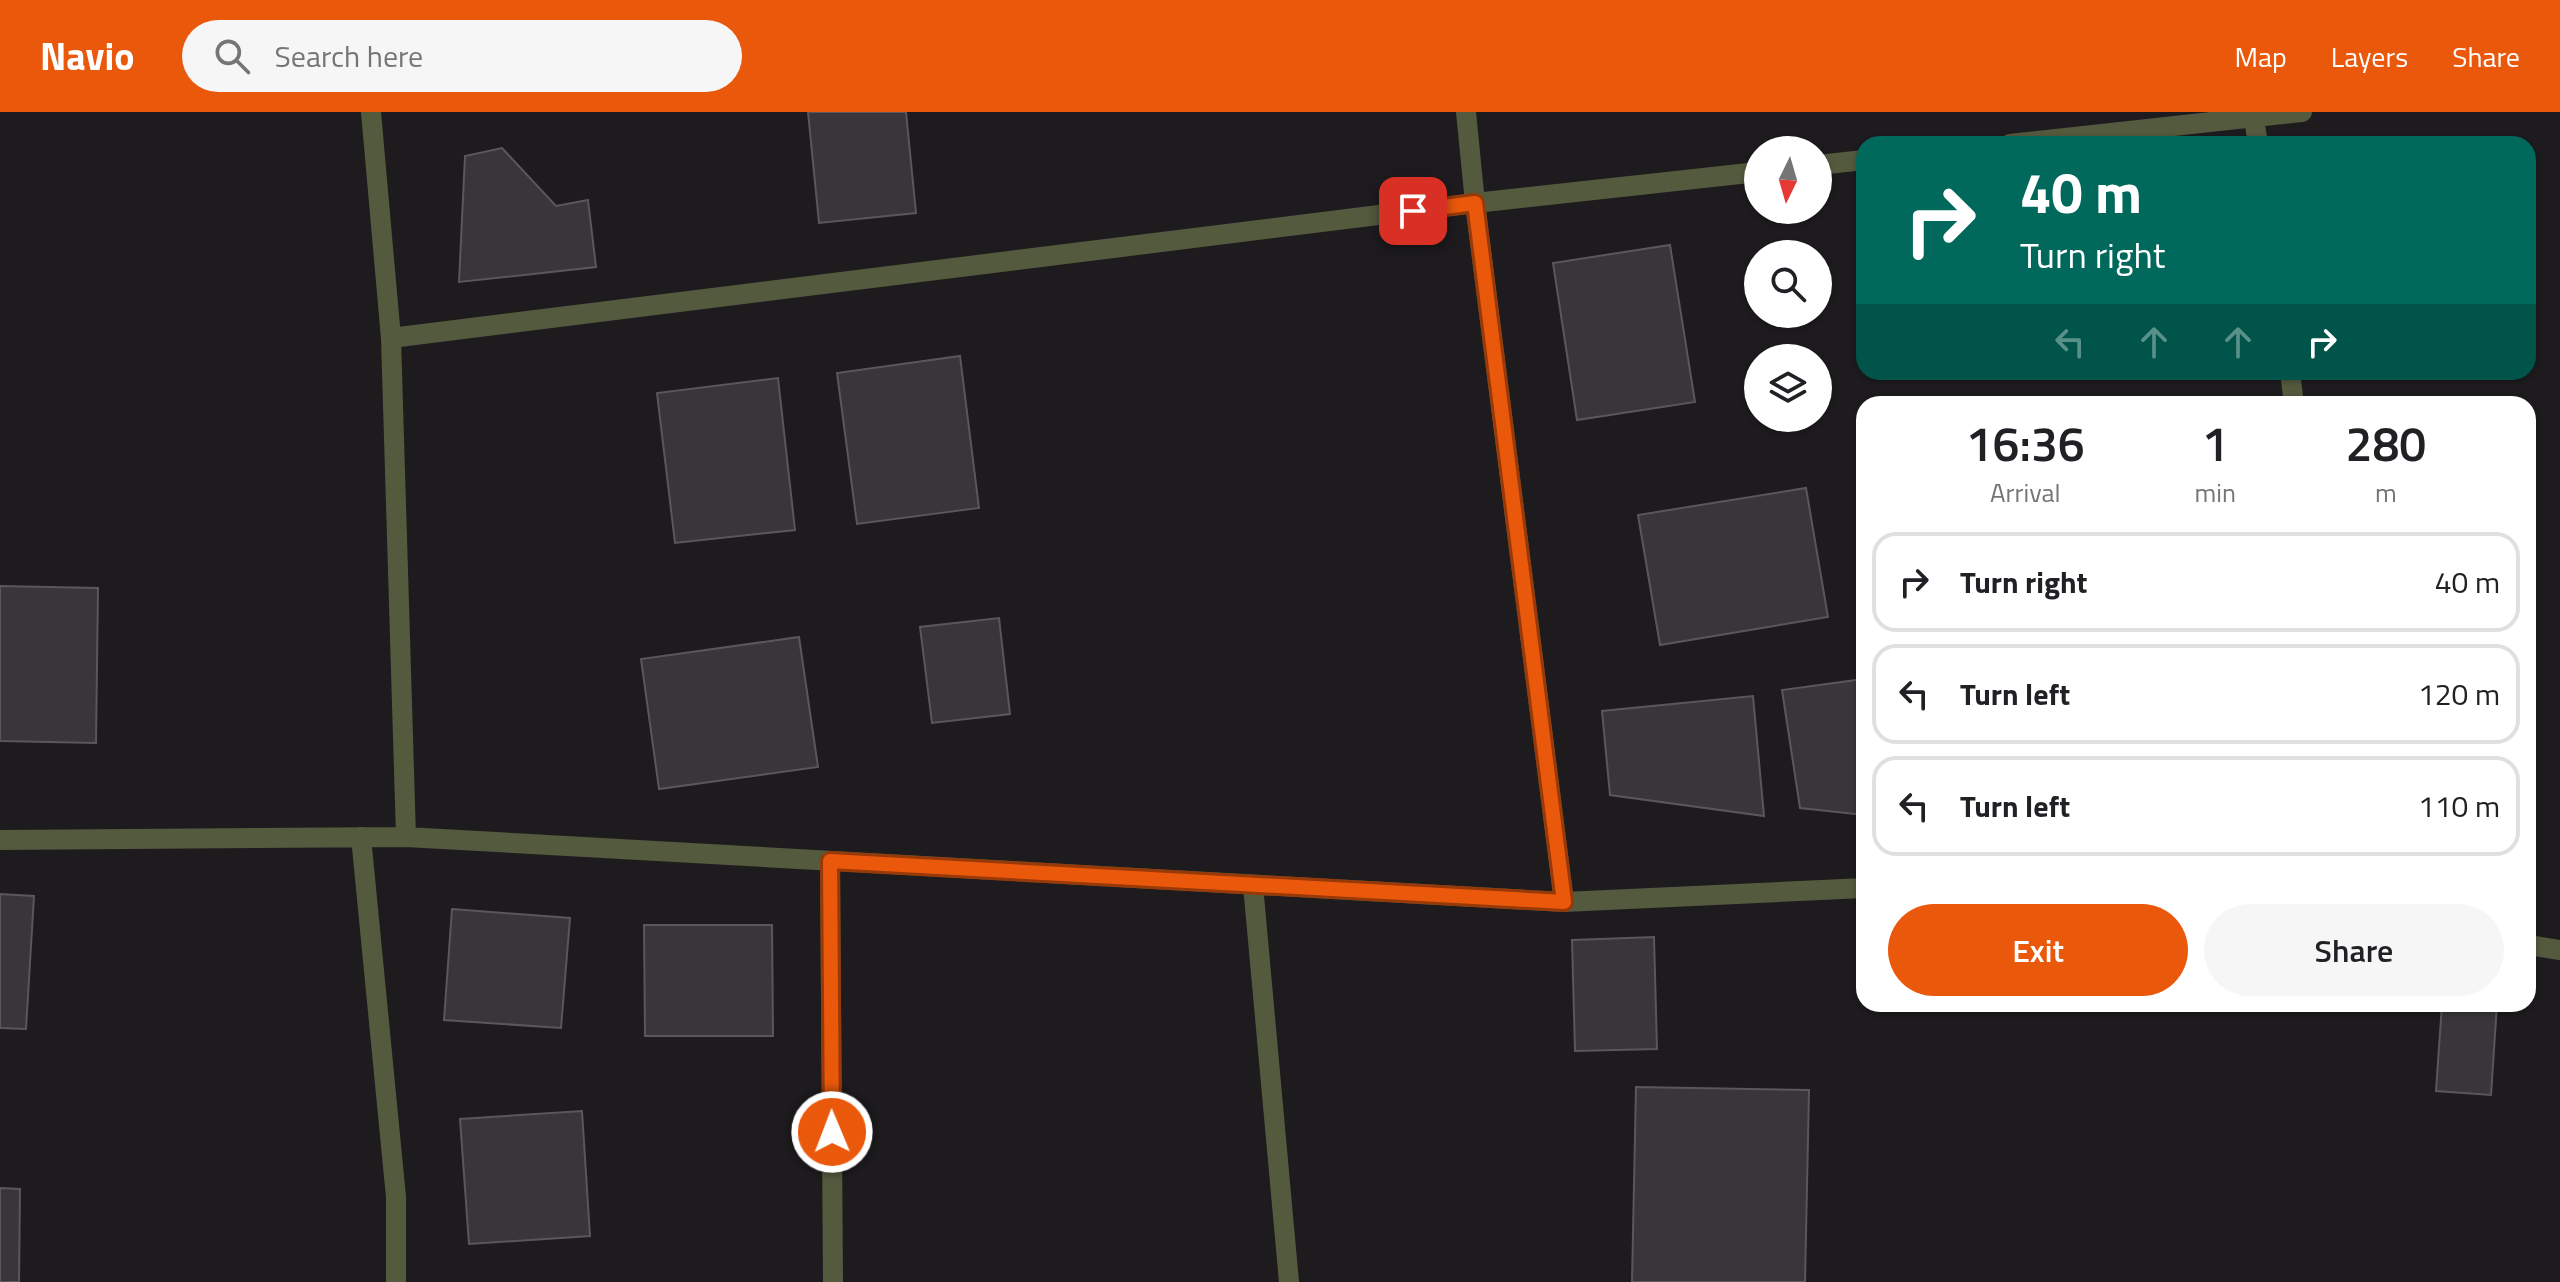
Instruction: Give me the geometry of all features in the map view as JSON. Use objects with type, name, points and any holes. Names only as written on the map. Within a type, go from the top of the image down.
[{"type":"street","points":[[371,112],[391,338],[406,837]]},
{"type":"street","points":[[1466,112],[1564,902]]},
{"type":"street","points":[[2077,136],[2302,112]]},
{"type":"street","points":[[2254,115],[2257,136]]},
{"type":"street","points":[[1832,163],[1856,161]]},
{"type":"street","points":[[391,338],[1475,203],[1744,174]]},
{"type":"street","points":[[361,837],[396,1197],[396,1282]]},
{"type":"street","points":[[0,840],[406,837],[1564,902],[1856,888]]},
{"type":"street","points":[[830,861],[833,1282]]},
{"type":"street","points":[[1253,885],[1289,1282]]},
{"type":"street","points":[[2536,946],[2560,950]]},
{"type":"building","points":[[808,112],[906,112],[916,213],[819,223]]},
{"type":"building","points":[[502,148],[556,206],[588,200],[596,267],[459,282],[465,156]]},
{"type":"building","points":[[1670,245],[1695,402],[1577,420],[1553,263]]},
{"type":"building","points":[[960,356],[979,508],[857,524],[837,373]]},
{"type":"building","points":[[778,378],[795,530],[675,543],[657,393]]},
{"type":"building","points":[[1806,488],[1828,617],[1660,645],[1638,515]]},
{"type":"building","points":[[0,586],[98,588],[96,743],[0,741]]},
{"type":"building","points":[[999,618],[1010,714],[932,723],[920,627]]},
{"type":"building","points":[[799,637],[818,767],[659,789],[641,659]]},
{"type":"building","points":[[1856,680],[1856,814],[1800,808],[1782,690]]},
{"type":"building","points":[[1753,696],[1764,816],[1610,795],[1602,711]]},
{"type":"building","points":[[0,894],[34,896],[26,1029],[0,1028]]},
{"type":"building","points":[[452,909],[570,918],[561,1028],[444,1020]]},
{"type":"building","points":[[644,925],[772,925],[773,1036],[645,1036]]},
{"type":"building","points":[[1654,937],[1657,1049],[1575,1051],[1572,940]]},
{"type":"building","points":[[2441,1012],[2496,1012],[2491,1095],[2436,1091]]},
{"type":"building","points":[[1636,1087],[1809,1090],[1805,1282],[1632,1282]]},
{"type":"building","points":[[582,1111],[590,1236],[469,1244],[460,1119]]},
{"type":"building","points":[[0,1188],[20,1189],[19,1282],[0,1282]]},
{"type":"route","points":[[832,1132],[830,861],[1564,902],[1475,203],[1413,211]]}]
